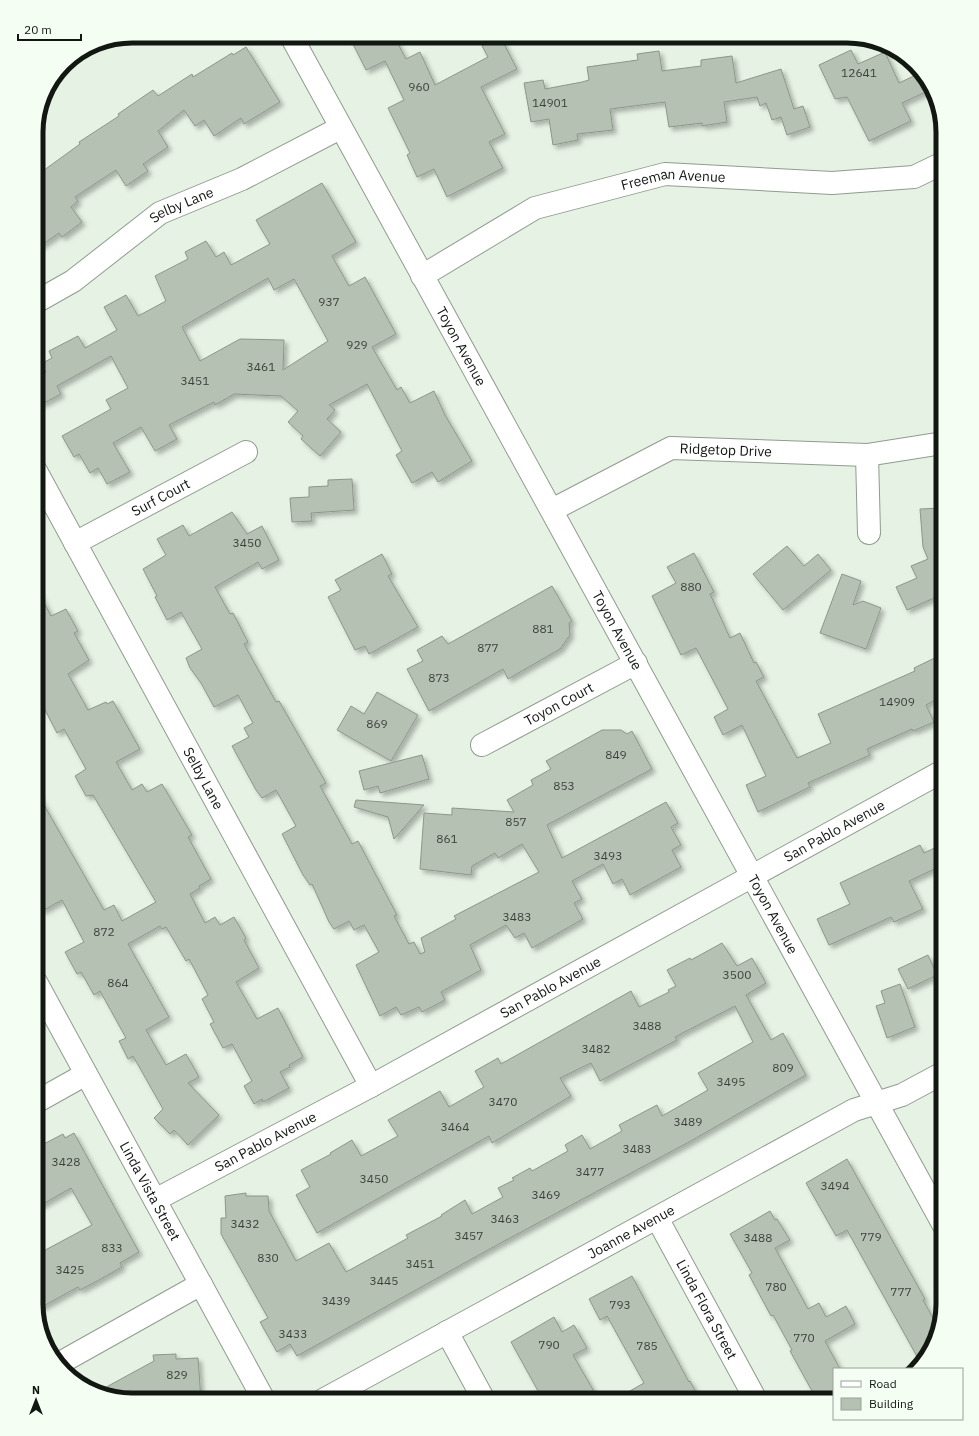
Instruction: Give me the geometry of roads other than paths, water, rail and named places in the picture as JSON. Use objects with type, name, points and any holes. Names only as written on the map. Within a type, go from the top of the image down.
[{"type":"street","name":"Toyon Avenue","points":[[297,43],[340,128],[552,510],[592,586],[636,663],[936,1211]]},
{"type":"street","name":"Selby Lane","points":[[43,298],[73,280],[160,213],[242,179],[340,128]]},
{"type":"street","name":"Freeman Avenue","points":[[422,276],[535,208],[665,174],[832,183],[914,177],[936,166]]},
{"type":"street","name":"Ridgetop Drive","points":[[552,510],[670,448],[867,455],[936,444]]},
{"type":"street","name":"Surf Court","points":[[75,543],[246,452]]},
{"type":"street","points":[[867,455],[869,533]]},
{"type":"street","name":"Selby Lane","points":[[43,484],[371,1086]]},
{"type":"street","name":"Toyon Court","points":[[482,746],[636,663]]},
{"type":"street","name":"San Pablo Avenue","points":[[155,1200],[371,1086],[752,874],[936,775]]},
{"type":"street","name":"Linda Vista Street","points":[[43,995],[260,1393]]},
{"type":"street","points":[[43,1098],[86,1074]]},
{"type":"street","name":"Joanne Avenue","points":[[336,1393],[854,1110],[902,1095],[936,1077]]},
{"type":"street","name":"Linda Flora Street","points":[[657,1218],[752,1393]]},
{"type":"street","points":[[64,1361],[201,1284]]},
{"type":"street","points":[[447,1332],[480,1393]]}]
